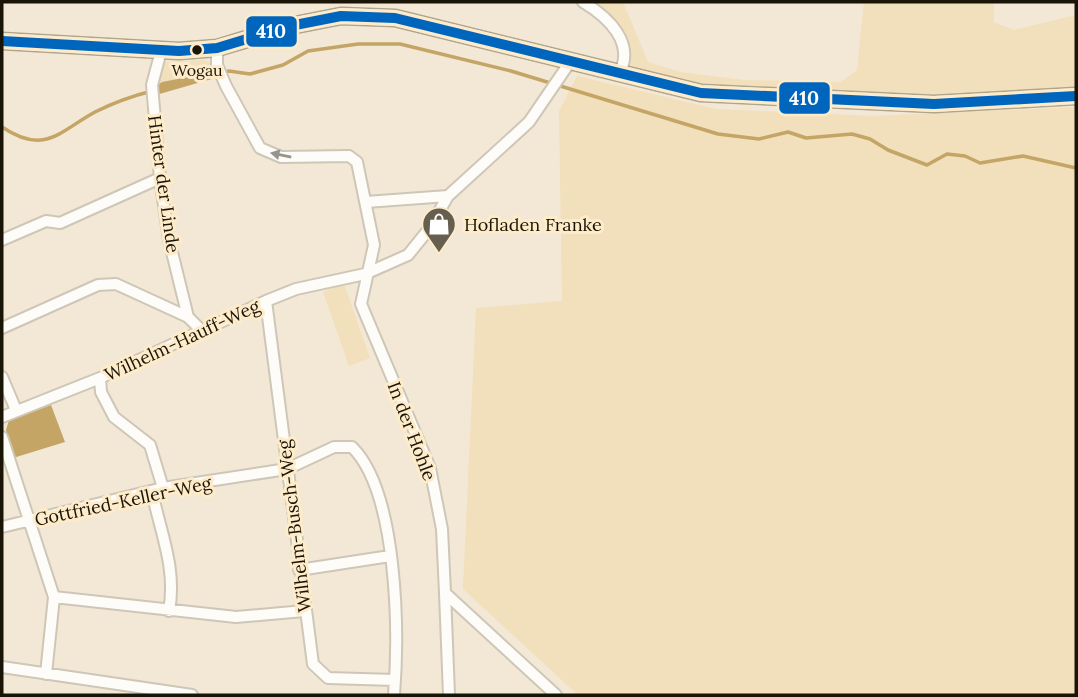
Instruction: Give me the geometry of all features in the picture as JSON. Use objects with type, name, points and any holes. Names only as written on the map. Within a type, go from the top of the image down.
[{"type":"main road","points":[[2,41],[161,51],[217,48],[290,26],[341,16],[395,18],[445,27],[566,69],[619,74],[701,93],[934,104],[1076,96]]},
{"type":"street","points":[[583,2],[621,36],[624,51],[619,74]]},
{"type":"street","name":"In der Hohle","points":[[217,48],[217,65],[226,86],[260,148],[281,157],[349,156],[358,162],[374,245],[365,274],[361,304],[429,468],[442,529],[449,695]]},
{"type":"street","name":"Hinter der Linde","points":[[161,51],[152,90],[160,178],[169,240],[188,317]]},
{"type":"street","name":"Wilhelm-Hauff-Weg","points":[[2,417],[100,377],[296,289],[365,274],[408,255],[449,196],[510,140],[550,96],[566,69]]},
{"type":"street","points":[[2,240],[46,220],[60,223],[160,178]]},
{"type":"street","points":[[366,202],[449,196]]},
{"type":"street","points":[[2,328],[98,285],[116,284],[188,317],[201,330]]},
{"type":"street","name":"Wilhelm-Busch-Weg","points":[[266,301],[304,611],[313,664],[328,678],[395,680]]},
{"type":"street","points":[[2,377],[16,410]]},
{"type":"street","points":[[100,377],[102,391],[114,416],[150,446],[157,490],[159,529],[166,539],[173,589],[169,611]]},
{"type":"street","points":[[2,437],[29,521],[46,563],[54,597],[46,674]]},
{"type":"street","name":"Gottfried-Keller-Weg","points":[[2,527],[157,490],[287,469],[334,447],[352,447],[366,461],[388,534],[393,567],[394,695]]},
{"type":"street","points":[[299,570],[390,556]]},
{"type":"street","points":[[446,593],[556,695]]},
{"type":"street","points":[[54,597],[236,617],[304,611]]},
{"type":"street","points":[[2,667],[192,695]]},
{"type":"shaded area","points":[[593,2],[623,2],[648,62],[680,72],[744,80],[841,82],[857,70],[864,2],[994,2],[994,22],[1014,30],[1076,15],[1076,90],[912,96],[716,89],[629,72],[628,41]]},
{"type":"shaded area","points":[[204,60],[211,63],[214,72],[155,87],[164,62]]},
{"type":"shaded area","points":[[214,72],[215,78],[156,95],[155,87],[162,82]]},
{"type":"shaded area","points":[[577,76],[716,109],[872,116],[1076,107],[1076,695],[578,695],[463,589],[476,308],[562,301],[559,111]]},
{"type":"shaded area","points":[[344,284],[370,358],[349,366],[323,292]]},
{"type":"shaded area","points":[[51,405],[65,442],[13,458],[6,430],[9,420]]},
{"type":"waterway","points":[[210,76],[229,71],[250,74],[283,65],[308,51],[358,44],[400,44],[511,71],[718,134],[759,139],[788,132],[806,138],[852,134],[870,139],[888,150],[927,165],[947,154],[965,156],[980,163],[1023,156],[1076,168]]},
{"type":"waterway","points":[[2,127],[30,140],[52,138],[95,112],[152,91]]},
{"type":"transit line","name":"410","points":[[2,41],[179,51],[217,48],[290,26],[341,16],[395,18],[701,93],[934,104],[1076,96]]},
{"type":"place","name":"Wogau","points":[[197,50]]},
{"type":"place","name":"Hofladen Franke","points":[[439,254]]}]
